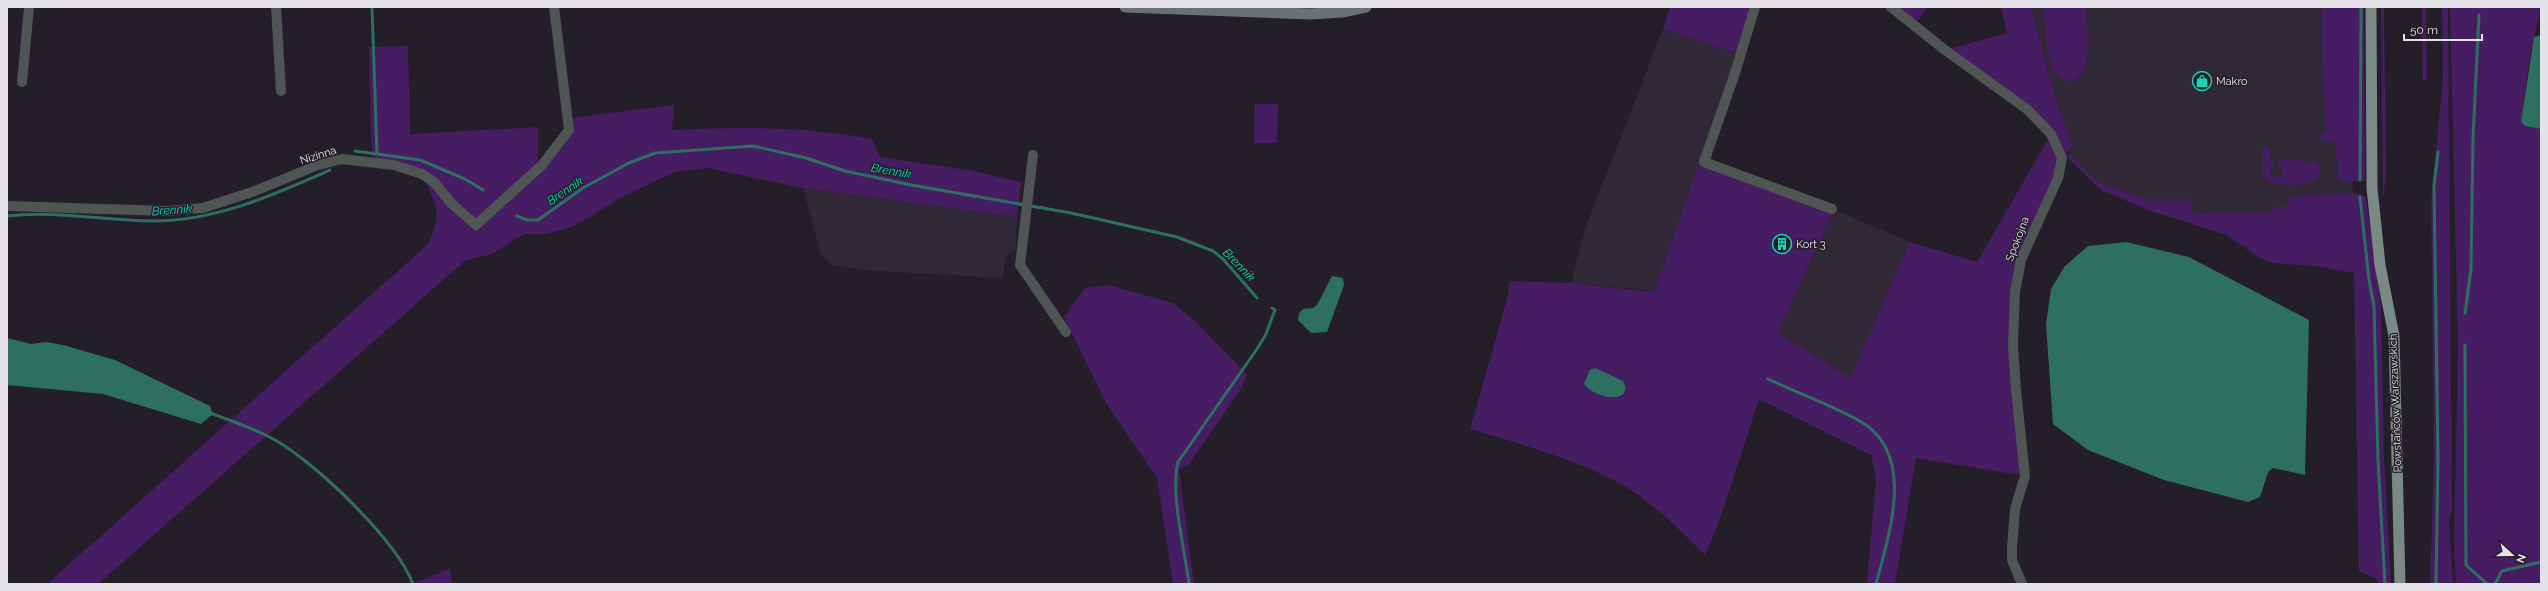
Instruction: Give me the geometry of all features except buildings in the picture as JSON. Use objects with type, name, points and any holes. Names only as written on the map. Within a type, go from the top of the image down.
[{"type":"main road","points":[[1125,7],[1307,14],[1342,12],[1366,7]]},
{"type":"main road","name":"Powstańców Warszawskich","points":[[2371,7],[2372,188],[2380,265],[2394,336],[2400,584]]},
{"type":"street","points":[[22,82],[29,7]]},
{"type":"street","points":[[276,7],[281,91]]},
{"type":"street","name":"Nizinna","points":[[7,206],[168,211],[204,208],[255,191],[318,165],[342,159],[394,165],[422,174],[434,182],[452,204],[476,225],[542,165],[566,136],[569,130],[554,7]]},
{"type":"street","points":[[1755,7],[1735,73],[1704,162],[1832,209]]},
{"type":"street","name":"Spokojna","points":[[1891,7],[1945,50],[2028,110],[2051,134],[2061,154],[2058,178],[2035,225],[2021,260],[2015,292],[2014,346],[2016,390],[2025,476],[2015,509],[2012,560],[2022,584]]},
{"type":"street","points":[[1033,155],[1024,220],[1020,265],[1066,332]]},
{"type":"shaded area","points":[[1670,7],[1755,7],[1741,55],[1663,29]]},
{"type":"shaded area","points":[[1891,7],[1928,7],[1914,25]]},
{"type":"shaded area","points":[[2001,7],[2031,7],[2057,104],[2073,145],[2062,159],[2043,208],[2015,292],[2025,476],[1916,458],[1895,584],[1867,584],[1876,478],[1871,455],[1759,399],[1720,519],[1705,555],[1653,506],[1619,483],[1564,459],[1470,429],[1509,292],[1509,281],[1571,283],[1654,292],[1698,166],[1704,162],[1832,209],[1832,214],[1778,333],[1850,378],[1910,242],[1977,262],[2051,134],[1945,50],[2007,33]]},
{"type":"shaded area","points":[[2031,7],[2350,7],[2354,273],[2317,266],[2273,263],[2257,256],[2227,235],[2148,210],[2101,190],[2069,159],[2068,137],[2057,104]]},
{"type":"shaded area","points":[[2044,7],[2086,7],[2088,36],[2087,57],[2085,67],[2081,75],[2074,81],[2065,80],[2058,74],[2052,65],[2045,28]]},
{"type":"shaded area","points":[[2321,7],[2364,7],[2365,181],[2339,182],[2335,142],[2325,142],[2318,137],[2318,134],[2325,134]]},
{"type":"shaded area","points":[[2381,7],[2384,7],[2386,174],[2383,201]]},
{"type":"shaded area","points":[[2422,7],[2426,7],[2427,80],[2423,82]]},
{"type":"shaded area","points":[[2442,7],[2448,7],[2452,511],[2449,520],[2453,584],[2430,584],[2434,459],[2431,201],[2443,79]]},
{"type":"shaded area","points":[[2450,7],[2541,7],[2530,56],[2521,122],[2525,126],[2541,129],[2541,584],[2456,584],[2454,542],[2458,348]]},
{"type":"shaded area","points":[[1663,29],[1741,55],[1734,77],[1654,293],[1645,290],[1571,283],[1585,229]]},
{"type":"shaded area","points":[[2541,35],[2541,129],[2525,126],[2521,122],[2534,37]]},
{"type":"shaded area","points":[[408,46],[410,134],[538,127],[538,168],[542,165],[569,121],[576,117],[674,105],[672,130],[772,128],[847,135],[872,139],[880,157],[968,170],[1021,182],[1017,217],[803,188],[707,168],[675,172],[626,195],[574,226],[548,234],[524,234],[490,255],[466,260],[98,584],[47,584],[427,245],[437,216],[434,202],[422,174],[372,161],[369,47]]},
{"type":"shaded area","points":[[1255,104],[1278,104],[1277,143],[1254,143]]},
{"type":"shaded area","points":[[2263,147],[2270,148],[2270,159],[2274,160],[2274,165],[2271,165],[2271,177],[2282,177],[2279,159],[2316,162],[2321,168],[2319,175],[2315,180],[2309,183],[2295,185],[2273,184],[2263,176]]},
{"type":"shaded area","points":[[2067,152],[2097,182],[2144,199],[2192,199],[2193,214],[2274,212],[2274,207],[2287,207],[2290,197],[2353,193],[2361,194],[2366,198],[2381,306],[2384,458],[2391,584],[2379,584],[2377,579],[2359,571],[2354,273],[2317,266],[2273,263],[2257,256],[2227,235],[2148,210],[2101,190],[2069,159]]},
{"type":"shaded area","points":[[803,188],[1017,217],[1016,249],[1007,254],[1002,278],[860,270],[832,265],[821,255]]},
{"type":"shaded area","points":[[1832,209],[1910,242],[1850,379],[1778,333],[1832,214]]},
{"type":"shaded area","points":[[2126,242],[2189,257],[2309,320],[2305,475],[2273,468],[2268,472],[2260,497],[2248,502],[2164,480],[2088,450],[2053,424],[2046,324],[2051,289],[2065,266],[2088,246]]},
{"type":"shaded area","points":[[1332,276],[1343,278],[1344,285],[1327,332],[1311,333],[1298,320],[1299,313],[1303,309],[1313,308],[1317,305]]},
{"type":"shaded area","points":[[1109,285],[1173,303],[1196,322],[1247,374],[1241,389],[1189,464],[1179,470],[1194,584],[1173,584],[1157,478],[1106,403],[1064,317],[1085,288]]},
{"type":"shaded area","points":[[7,338],[31,344],[46,342],[63,345],[115,360],[210,406],[213,414],[201,424],[103,394],[7,385]]},
{"type":"shaded area","points":[[1595,368],[1623,381],[1625,388],[1624,393],[1619,396],[1605,396],[1597,394],[1584,384],[1590,370]]},
{"type":"shaded area","points":[[450,569],[452,584],[412,584]]},
{"type":"waterway","points":[[372,7],[377,153]]},
{"type":"waterway","points":[[2360,180],[2361,7]]},
{"type":"waterway","points":[[2465,313],[2471,269],[2473,138],[2479,15]]},
{"type":"waterway","name":"Brennik","points":[[517,216],[527,220],[538,220],[583,188],[629,163],[655,153],[753,146],[806,158],[845,171],[911,185],[1071,213],[1177,237],[1213,251],[1223,259],[1257,298]]},
{"type":"waterway","name":"Brennik","points":[[355,151],[420,160],[465,179],[483,190]]},
{"type":"waterway","points":[[2436,584],[2438,458],[2434,185],[2438,152]]},
{"type":"waterway","name":"Brennik","points":[[7,216],[44,214],[135,221],[176,220],[199,217],[244,205],[287,189],[330,170]]},
{"type":"waterway","points":[[2360,197],[2369,280],[2374,306],[2378,460],[2385,584]]},
{"type":"waterway","name":"Brennik","points":[[1189,584],[1177,506],[1176,475],[1178,462],[1257,349],[1266,334],[1275,310],[1272,308]]},
{"type":"waterway","points":[[2465,345],[2466,565],[2487,584]]},
{"type":"waterway","points":[[1768,379],[1826,404],[1860,421],[1878,435],[1888,453],[1894,474],[1892,519],[1876,584]]},
{"type":"waterway","points":[[213,414],[268,436],[292,451],[311,466],[332,484],[373,525],[404,566],[413,584]]},
{"type":"waterway","points":[[2495,584],[2502,571],[2541,562]]},
{"type":"place","name":"Makro","points":[[2202,81]]},
{"type":"place","name":"Kort 3","points":[[1782,244]]}]
